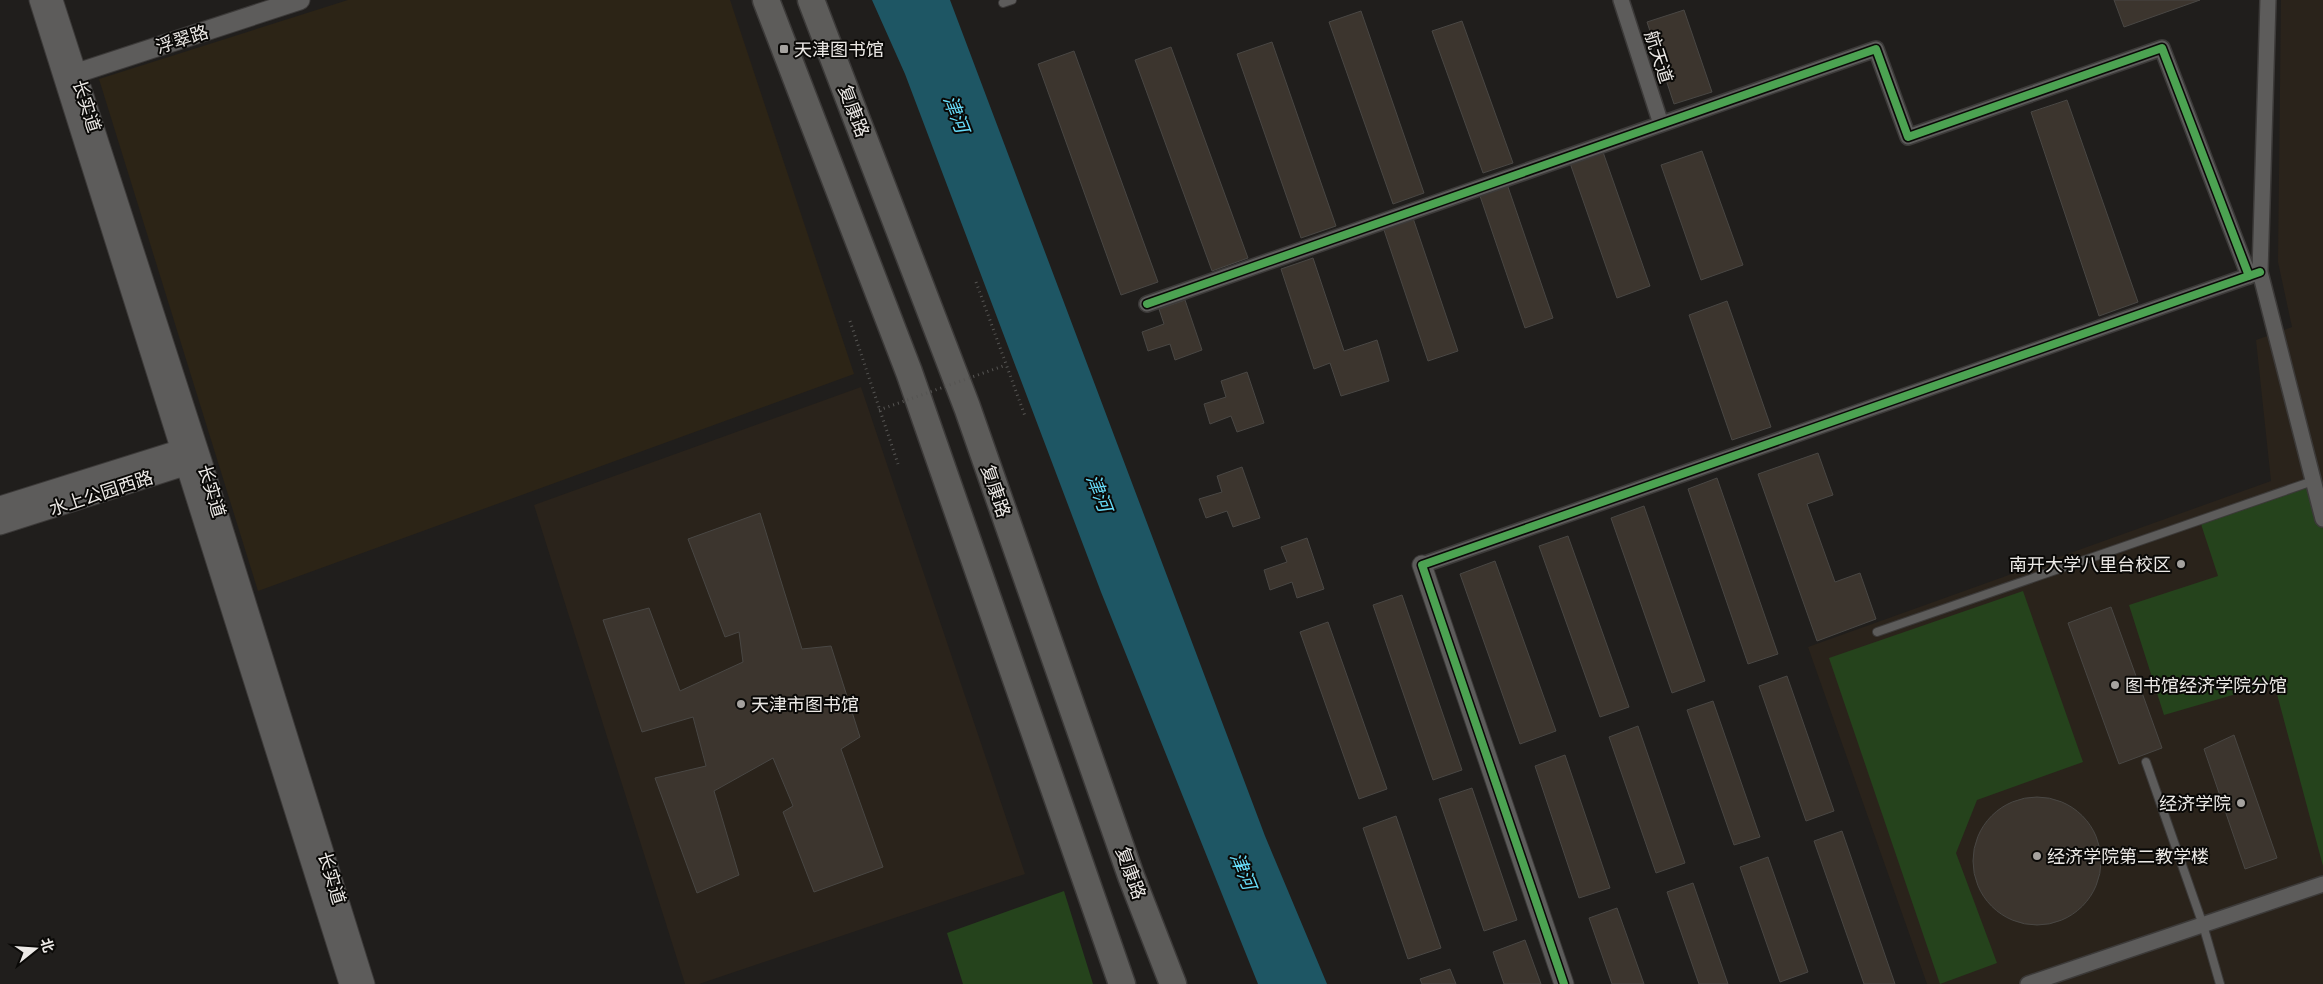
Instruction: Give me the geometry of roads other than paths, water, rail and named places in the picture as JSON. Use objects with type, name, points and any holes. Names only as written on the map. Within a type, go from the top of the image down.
[{"type":"highway","points":[[766,0],[908,372],[1122,984]]},
{"type":"highway","name":"复康路","points":[[811,0],[967,407],[1122,848],[1173,984]]},
{"type":"street","name":"长实道","points":[[39,0],[70,75],[191,455],[365,984]]},
{"type":"street","name":"长实道","points":[[53,0],[70,75]]},
{"type":"street","name":"浮翠路","points":[[70,75],[300,0]]},
{"type":"street","name":"航天道","points":[[1621,0],[1661,124]]},
{"type":"street","points":[[2255,274],[2268,0]]},
{"type":"street","points":[[1147,304],[1876,49],[1908,137],[2162,48],[2255,274],[2323,519]]},
{"type":"street","points":[[1564,984],[1422,565],[2255,274]]},
{"type":"street","name":"长实道","points":[[191,455],[349,984]]},
{"type":"street","points":[[0,506],[191,455]]},
{"type":"street","name":"水上公园西路","points":[[0,525],[191,455]]},
{"type":"street","points":[[2028,984],[2323,884]]},
{"type":"lane","points":[[1003,3],[1012,0]]},
{"type":"lane","points":[[1877,632],[2313,481]]},
{"type":"lane","points":[[2146,762],[2203,925],[2220,984]]},
{"type":"water","name":"津河","points":[[872,0],[950,0],[1265,836],[1327,984],[1258,984],[1101,592],[905,74]]},
{"type":"place","name":"天津图书馆","points":[[784,49]]},
{"type":"place","name":"南开大学八里台校区","points":[[2181,564]]},
{"type":"place","name":"图书馆经济学院分馆","points":[[2115,685]]},
{"type":"place","name":"天津市图书馆","points":[[741,704]]},
{"type":"place","name":"经济学院","points":[[2241,803]]},
{"type":"place","name":"经济学院第二教学楼","points":[[2037,856]]}]
